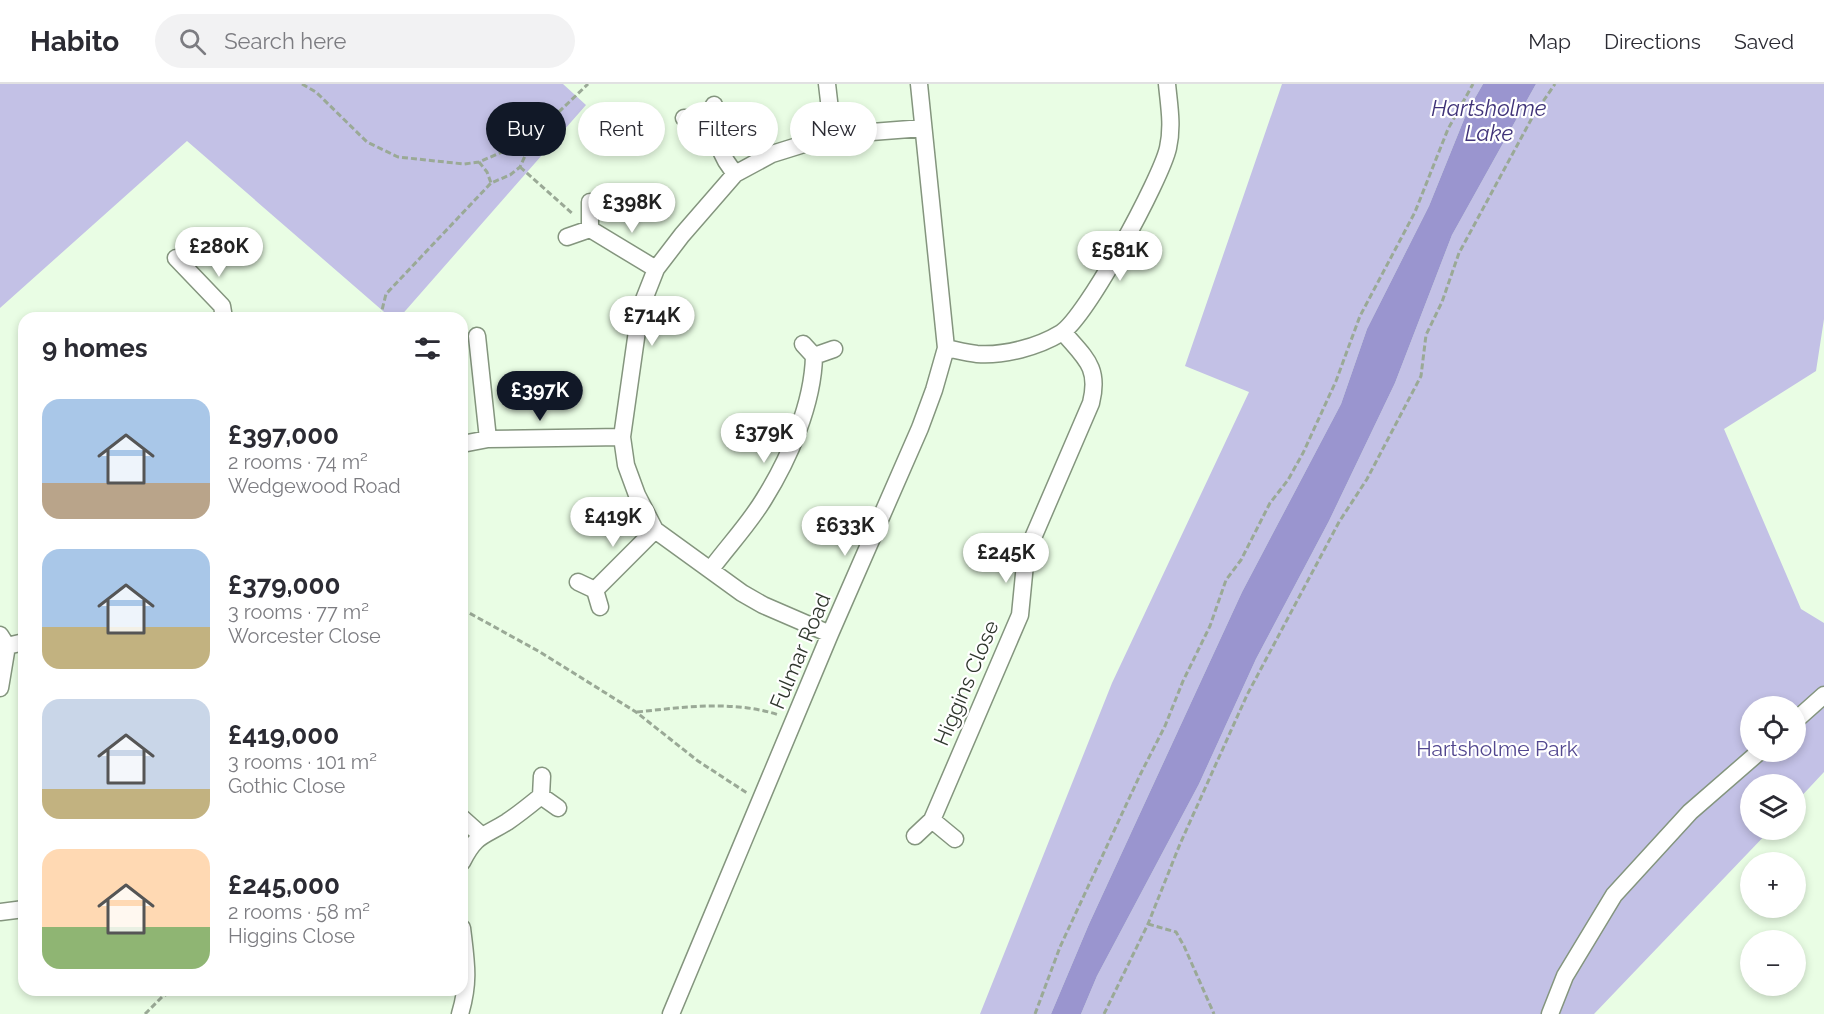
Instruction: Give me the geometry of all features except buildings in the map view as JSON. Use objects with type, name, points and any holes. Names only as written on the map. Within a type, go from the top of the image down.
[{"type":"street","points":[[827,84],[829,102]]},
{"type":"street","name":"Fulmar Road","points":[[671,1014],[830,634],[920,428],[946,348],[919,84]]},
{"type":"street","points":[[946,348],[978,354],[1007,352],[1039,343],[1063,332],[1098,285],[1160,172],[1171,131],[1167,84]]},
{"type":"street","points":[[877,132],[923,128]]},
{"type":"street","points":[[790,148],[772,154],[735,174],[656,269],[643,302],[637,331],[622,437],[626,465],[637,495],[655,530],[742,593],[763,605],[830,634]]},
{"type":"street","points":[[724,156],[735,174]]},
{"type":"street","points":[[590,202],[590,229]]},
{"type":"street","points":[[590,229],[656,269]]},
{"type":"street","points":[[567,237],[590,229]]},
{"type":"street","points":[[176,258],[222,306],[223,312]]},
{"type":"street","name":"Higgins Close","points":[[915,836],[932,820],[1020,615],[1026,554],[1091,403],[1095,386],[1093,371],[1084,356],[1063,332]]},
{"type":"street","points":[[477,336],[488,439]]},
{"type":"street","points":[[711,569],[764,500],[782,466],[809,398],[813,378],[808,350],[834,349]]},
{"type":"street","points":[[468,443],[488,439],[622,437]]},
{"type":"street","points":[[595,590],[655,530]]},
{"type":"street","points":[[578,582],[595,590],[600,607]]},
{"type":"street","points":[[0,688],[3,640],[18,641]]},
{"type":"street","points":[[1806,711],[1824,695]]},
{"type":"street","points":[[1550,1014],[1565,976],[1614,895],[1690,812],[1748,762]]},
{"type":"street","points":[[542,776],[542,796]]},
{"type":"street","points":[[542,796],[558,808]]},
{"type":"street","points":[[468,850],[481,835],[506,822],[542,796]]},
{"type":"street","points":[[932,820],[955,839]]},
{"type":"street","points":[[468,823],[481,835]]},
{"type":"street","points":[[0,912],[18,910]]},
{"type":"street","points":[[460,1014],[465,996]]},
{"type":"path","points":[[302,84],[316,92],[367,142],[398,158],[464,164],[478,162],[492,156]]},
{"type":"path","points":[[566,103],[588,84]]},
{"type":"path","points":[[1035,1014],[1060,947],[1165,726],[1183,681],[1209,627],[1226,580],[1241,560],[1270,503],[1288,480],[1303,453],[1336,381],[1360,316],[1415,212],[1448,129],[1473,84]]},
{"type":"path","points":[[1104,1014],[1148,924],[1180,844],[1247,695],[1339,522],[1367,479],[1421,376],[1426,335],[1442,302],[1459,253],[1533,116],[1555,84]]},
{"type":"path","points":[[382,312],[386,294],[491,183],[510,175],[520,167],[525,156]]},
{"type":"path","points":[[478,162],[491,183]]},
{"type":"path","points":[[520,167],[590,229]]},
{"type":"path","points":[[468,612],[540,652],[636,712],[698,760],[761,803]]},
{"type":"path","points":[[636,712],[728,705],[759,708],[795,720]]},
{"type":"path","points":[[1148,924],[1176,932],[1185,946],[1214,1014]]},
{"type":"path","points":[[145,1014],[164,996]]},
{"type":"green space","points":[[0,84],[563,84],[583,102],[578,102],[578,114],[566,128],[566,102],[486,102],[486,156],[541,156],[404,312],[384,312],[187,141],[0,308]]},
{"type":"green space","points":[[1282,84],[1483,84],[1467,112],[1429,206],[1367,329],[1341,404],[1242,592],[1089,924],[1051,1014],[980,1014],[1112,683],[1249,392],[1185,366]]},
{"type":"green space","name":"Hartsholme Park","points":[[1536,84],[1824,84],[1824,319],[1816,371],[1724,429],[1801,609],[1824,623],[1824,772],[1806,791],[1806,774],[1740,774],[1740,840],[1760,840],[1749,852],[1740,852],[1740,861],[1594,1014],[1081,1014],[1097,976],[1199,784],[1256,659],[1329,521],[1395,383],[1452,235]]},
{"type":"water","name":"Hartsholme Lake","points":[[1483,84],[1536,84],[1452,235],[1395,383],[1329,521],[1256,659],[1199,784],[1097,976],[1081,1014],[1051,1014],[1089,924],[1242,592],[1341,404],[1367,329],[1429,206],[1467,112]]}]
